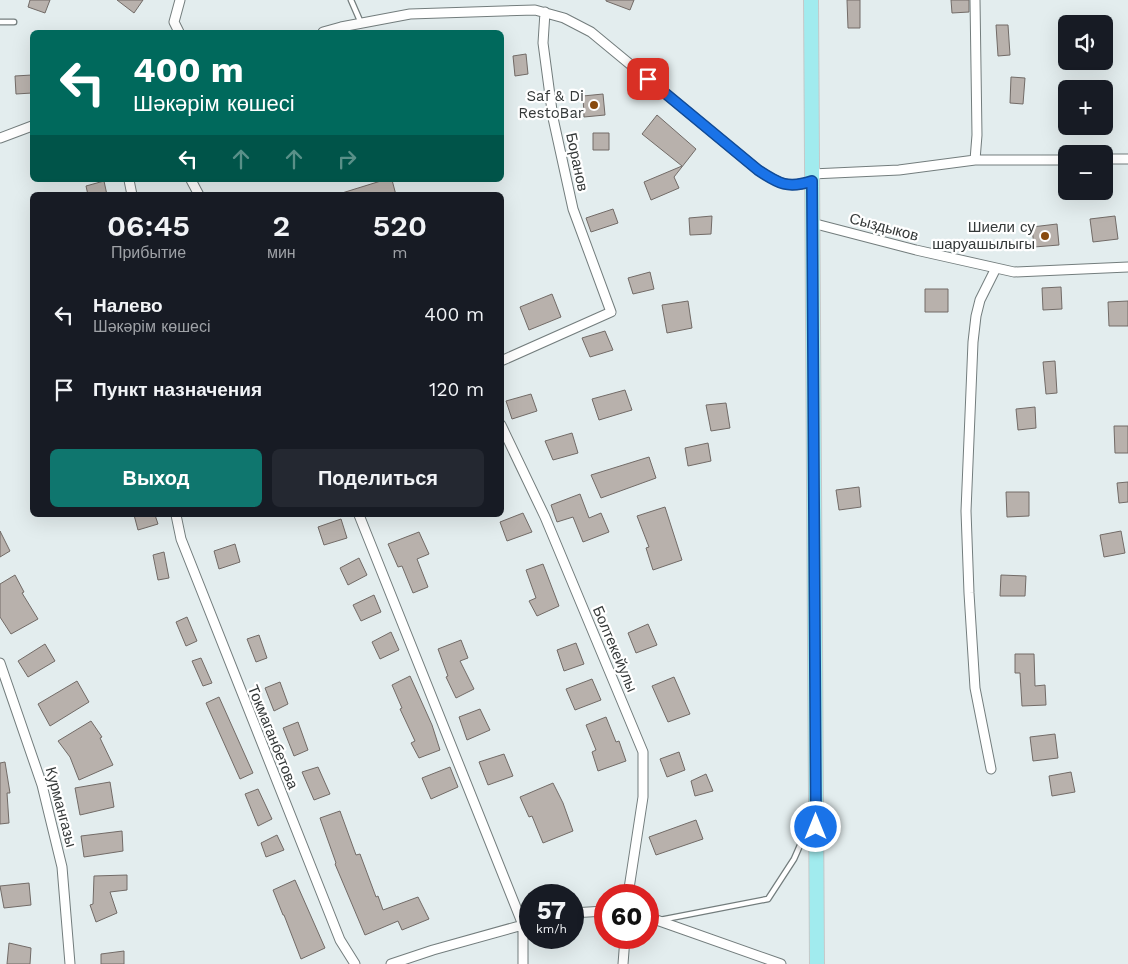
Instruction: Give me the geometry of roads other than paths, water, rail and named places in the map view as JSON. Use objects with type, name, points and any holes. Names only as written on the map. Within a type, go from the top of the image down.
[{"type":"main road","points":[[811,0],[817,964]]},
{"type":"street","points":[[179,30],[174,22],[180,0]]},
{"type":"street","points":[[975,0],[977,135],[975,160]]},
{"type":"street","points":[[331,30],[410,14],[534,5],[545,12],[564,18],[591,32],[758,170],[775,182],[788,186],[800,185],[812,178],[899,170],[975,160],[1058,160]]},
{"type":"street","name":"Боранов","points":[[504,360],[611,312],[573,209],[553,118],[543,43],[545,12]]},
{"type":"street","points":[[0,138],[30,127]]},
{"type":"street","points":[[1113,160],[1128,159]]},
{"type":"street","name":"Сыздыков","points":[[812,223],[916,250],[1014,272],[1128,268]]},
{"type":"street","points":[[991,769],[975,688],[966,511],[973,342],[976,316],[980,300],[996,268]]},
{"type":"street","name":"Болтекейулы","points":[[504,432],[544,517],[643,752],[643,797],[630,884]]},
{"type":"street","name":"Токмаганбетова","points":[[176,517],[181,539],[260,742],[340,940],[355,964]]},
{"type":"street","points":[[359,517],[519,907]]},
{"type":"street","name":"Курмангазы","points":[[0,663],[42,784],[62,867],[70,964]]},
{"type":"street","points":[[659,920],[781,964]]},
{"type":"street","points":[[391,964],[519,926]]},
{"type":"street","points":[[524,964],[525,949]]},
{"type":"street","points":[[623,964],[624,949]]},
{"type":"lane","points":[[351,0],[361,23]]},
{"type":"lane","points":[[0,22],[14,22]]},
{"type":"lane","points":[[659,920],[768,899],[794,858],[816,807]]},
{"type":"place","name":"Saf & Di RestoBar","points":[[594,105]]},
{"type":"place","name":"Шиели су шаруашылыгы","points":[[1045,236]]}]
